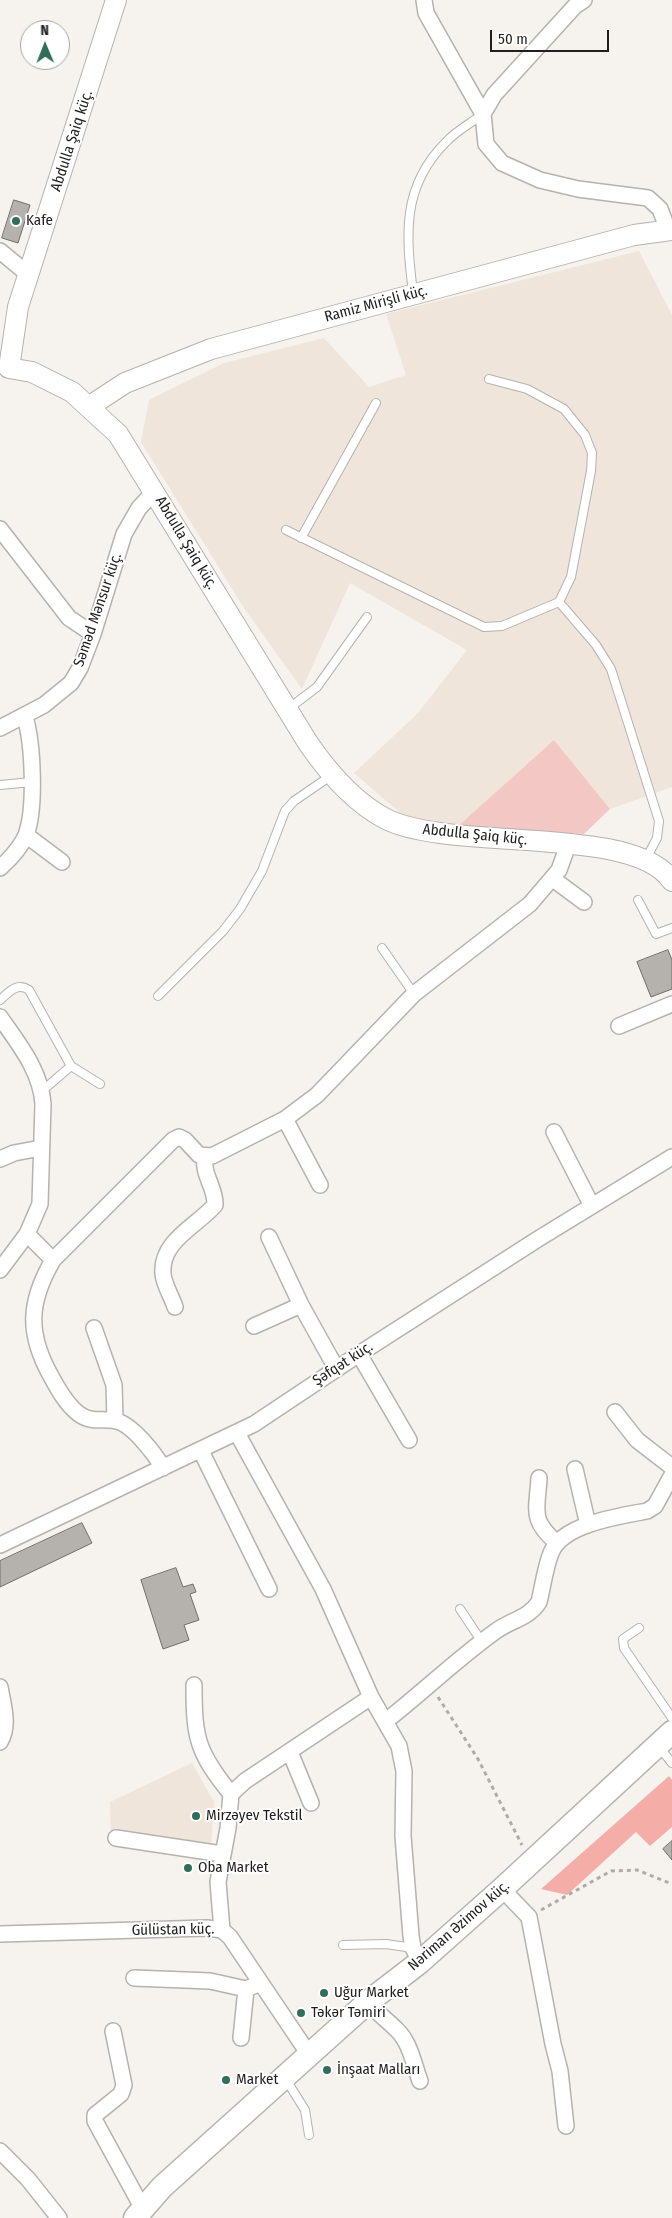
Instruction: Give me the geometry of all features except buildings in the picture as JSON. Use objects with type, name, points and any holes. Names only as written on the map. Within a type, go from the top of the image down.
[{"type":"main road","name":"Nəriman Əzimov küç.","points":[[139,2213],[162,2187],[310,2056],[417,1955],[502,1889],[665,1739]]},
{"type":"street","name":"Abdulla Şaiq küç.","points":[[116,0],[14,323],[5,369],[32,372],[49,378],[90,406],[118,434],[155,492],[286,711],[332,775],[372,810],[392,821],[412,828],[615,850],[646,858],[670,875]]},
{"type":"street","points":[[424,0],[426,14],[482,114],[486,144],[502,163],[526,175],[554,184],[648,198],[660,209],[670,230]]},
{"type":"street","points":[[482,114],[494,95],[575,2]]},
{"type":"street","name":"Ramiz Mirişli küç.","points":[[90,406],[125,383],[211,350],[413,293],[634,236],[670,230]]},
{"type":"street","points":[[0,251],[29,275]]},
{"type":"street","name":"Səməd Mənsur küç.","points":[[0,728],[25,717],[59,695],[71,683],[80,668],[93,634],[124,534],[132,518],[155,492]]},
{"type":"street","points":[[0,529],[70,618],[93,634]]},
{"type":"street","points":[[0,868],[11,857],[26,835],[31,807],[32,782],[29,731],[25,717]]},
{"type":"street","points":[[26,835],[62,862]]},
{"type":"street","points":[[205,1158],[285,1119],[335,1078],[414,994],[530,904],[553,878],[564,860],[568,845]]},
{"type":"street","points":[[553,878],[584,902]]},
{"type":"street","points":[[619,1026],[672,1004]]},
{"type":"street","points":[[0,1017],[31,1064],[42,1091],[40,1204],[27,1234],[0,1270]]},
{"type":"street","points":[[285,1119],[320,1185]]},
{"type":"street","points":[[554,1132],[592,1206]]},
{"type":"street","points":[[163,1468],[154,1452],[124,1424],[115,1420],[88,1419],[80,1414],[58,1389],[35,1344],[34,1312],[43,1278],[53,1260],[173,1140],[179,1138],[186,1140],[199,1155],[205,1158]]},
{"type":"street","points":[[0,1160],[14,1153],[41,1148]]},
{"type":"street","points":[[175,1307],[163,1275],[167,1254],[177,1239],[215,1205],[215,1196],[205,1170],[205,1158]]},
{"type":"street","name":"Şəfqət küç.","points":[[0,1545],[237,1433],[592,1206],[672,1158]]},
{"type":"street","points":[[27,1234],[53,1260]]},
{"type":"street","points":[[269,1237],[301,1305],[336,1368]]},
{"type":"street","points":[[254,1326],[301,1305]]},
{"type":"street","points":[[94,1328],[114,1385],[115,1420]]},
{"type":"street","points":[[358,1354],[409,1440]]},
{"type":"street","points":[[615,1412],[637,1440],[672,1467]]},
{"type":"street","points":[[237,1433],[324,1588],[371,1697],[399,1746],[404,1771],[403,1836],[417,1955]]},
{"type":"street","points":[[201,1451],[268,1589]]},
{"type":"street","points":[[575,1469],[588,1525]]},
{"type":"street","points":[[386,1721],[482,1642],[498,1630],[527,1616],[535,1609],[539,1602],[551,1552],[566,1535],[588,1525],[647,1511],[655,1506],[672,1475]]},
{"type":"street","points":[[539,1478],[538,1522],[542,1531],[557,1543]]},
{"type":"street","points":[[194,1684],[194,1722],[198,1744],[216,1776],[231,1794]]},
{"type":"street","points":[[0,1688],[6,1725],[5,1734],[0,1742]]},
{"type":"street","points":[[222,1930],[218,1882],[228,1828],[231,1794],[236,1788],[371,1697]]},
{"type":"street","points":[[290,1752],[311,1803]]},
{"type":"street","points":[[116,1838],[222,1854]]},
{"type":"street","points":[[502,1889],[529,1917],[552,2044],[560,2071],[566,2126]]},
{"type":"street","name":"Gülüstan küç.","points":[[0,1934],[207,1928],[222,1930],[230,1937],[310,2056]]},
{"type":"street","points":[[134,1978],[210,1981],[246,1989],[261,1983]]},
{"type":"street","points":[[241,2038],[246,1989]]},
{"type":"street","points":[[368,2002],[380,2017],[400,2033],[408,2047],[420,2081]]},
{"type":"street","points":[[113,2031],[124,2085],[122,2094],[95,2115],[95,2121],[139,2213]]},
{"type":"street","points":[[0,2151],[28,2179],[59,2218]]},
{"type":"lane","points":[[413,293],[407,239],[411,201],[420,180],[446,141],[482,114]]},
{"type":"lane","points":[[286,530],[484,626],[502,626],[559,602],[571,577],[591,471],[592,453],[585,435],[564,409],[527,389],[489,379]]},
{"type":"lane","points":[[301,538],[376,403]]},
{"type":"lane","points":[[559,602],[596,645],[611,670],[658,821],[657,838],[646,858]]},
{"type":"lane","points":[[286,711],[317,687],[367,617]]},
{"type":"lane","points":[[158,996],[223,931],[240,909],[262,871],[285,811],[294,801],[332,775]]},
{"type":"lane","points":[[0,785],[32,782]]},
{"type":"lane","points":[[638,900],[656,934],[672,928]]},
{"type":"lane","points":[[382,948],[414,994]]},
{"type":"lane","points":[[0,1000],[18,987],[24,987],[29,990],[71,1066],[100,1084]]},
{"type":"lane","points":[[42,1091],[71,1066]]},
{"type":"lane","points":[[460,1609],[482,1642]]},
{"type":"lane","points":[[639,1628],[623,1640],[624,1648],[672,1718]]},
{"type":"lane","points":[[665,1739],[672,1762]]},
{"type":"lane","points":[[343,1945],[386,1944],[417,1955]]},
{"type":"lane","points":[[285,2078],[305,2110],[309,2135]]},
{"type":"path","points":[[430,1686],[478,1759],[505,1815],[531,1861]]},
{"type":"path","points":[[529,1917],[611,1871],[637,1870],[672,1884]]},
{"type":"shaded area","points":[[639,251],[672,315],[672,787],[610,809],[554,740],[458,826],[423,822],[400,813],[354,773],[418,713],[467,650],[350,583],[302,689],[244,608],[141,442],[149,400],[224,363],[324,338],[369,387],[406,375],[386,314]]},
{"type":"shaded area","points":[[554,740],[610,809],[584,834],[458,826]]},
{"type":"shaded area","points":[[192,1763],[214,1802],[211,1846],[111,1837],[110,1802]]},
{"type":"shaded area","points":[[669,1776],[672,1780],[672,1827],[650,1846],[636,1832],[567,1895],[541,1889]]},
{"type":"place","name":"Kafe","points":[[16,221]]},
{"type":"place","name":"Mirzəyev Tekstil","points":[[196,1816]]},
{"type":"place","name":"Oba Market","points":[[188,1868]]},
{"type":"place","name":"Uğur Market","points":[[324,1993]]},
{"type":"place","name":"Təkər Təmiri","points":[[301,2013]]},
{"type":"place","name":"İnşaat Malları","points":[[327,2070]]},
{"type":"place","name":"Market","points":[[226,2080]]}]
